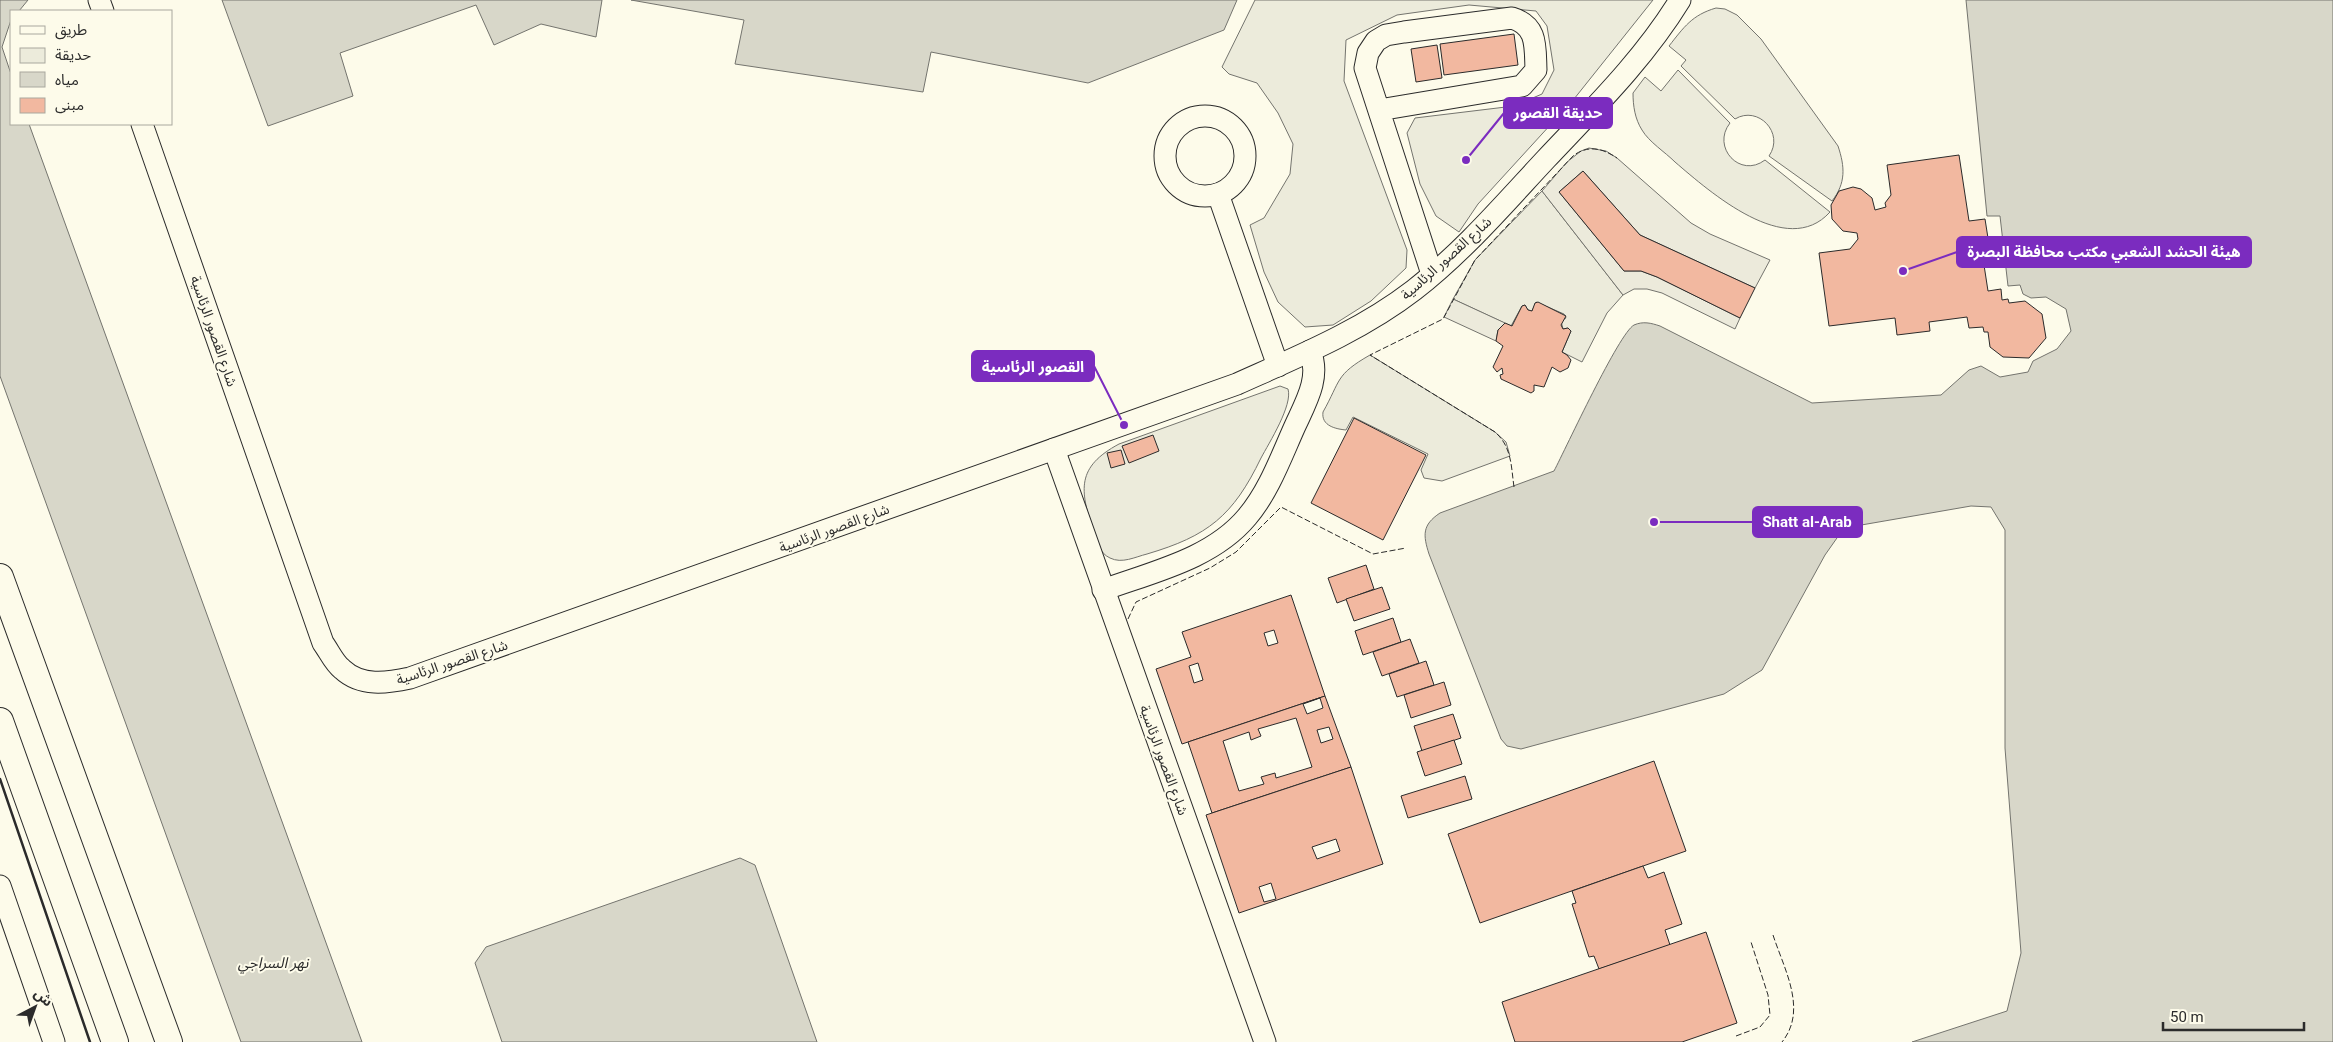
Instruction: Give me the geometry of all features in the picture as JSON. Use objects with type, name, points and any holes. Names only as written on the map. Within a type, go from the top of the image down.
[{"type":"main road","points":[[0,577],[169,1042]]},
{"type":"main road","points":[[0,721],[115,1042]]},
{"type":"street","name":"شارع القصور الرئاسية","points":[[142,125],[323,643],[342,669],[359,680],[385,684],[410,678],[1237,384],[1350,332],[1414,290],[1476,234],[1606,96],[1667,22],[1680,0]]},
{"type":"street","points":[[1378,110],[1522,86],[1536,70],[1534,40],[1530,29],[1523,22],[1512,18],[1386,35],[1376,41],[1368,53],[1365,68],[1378,110],[1432,274]]},
{"type":"street","points":[[1218,194],[1278,366]]},
{"type":"street","points":[[1103,590],[1205,552],[1232,532],[1247,517],[1268,483],[1308,398],[1313,383],[1314,365],[1310,351]]},
{"type":"street","name":"شارع القصور الرئاسية","points":[[1054,450],[1265,1042]]},
{"type":"street","points":[[0,886],[54,1042]]},
{"type":"green space","points":[[1255,0],[1653,0],[1574,99],[1478,204],[1459,232],[1436,216],[1420,184],[1407,133],[1415,118],[1514,106],[1542,94],[1554,70],[1547,26],[1536,11],[1469,5],[1397,15],[1346,40],[1344,81],[1407,250],[1406,268],[1371,301],[1333,325],[1305,327],[1278,302],[1264,272],[1250,225],[1264,218],[1290,174],[1293,144],[1278,113],[1257,83],[1229,74],[1222,67]]},
{"type":"green space","points":[[1716,8],[1725,9],[1737,15],[1761,39],[1838,146],[1843,175],[1840,188],[1832,201],[1769,156],[1774,139],[1767,124],[1760,118],[1752,116],[1735,119],[1681,66],[1686,60],[1669,46],[1684,27],[1695,18]]},
{"type":"green space","points":[[1678,70],[1730,123],[1725,132],[1724,142],[1731,158],[1746,166],[1756,165],[1765,160],[1830,212],[1812,225],[1793,229],[1771,225],[1728,204],[1653,143],[1645,134],[1638,121],[1634,108],[1633,93],[1645,77],[1661,91]]},
{"type":"green space","points":[[1542,191],[1623,295],[1607,313],[1582,362],[1562,352],[1571,331],[1568,328],[1563,329],[1561,321],[1566,318],[1564,314],[1536,302],[1532,311],[1528,310],[1525,305],[1522,306],[1511,326],[1453,299],[1475,260]]},
{"type":"green space","points":[[1370,355],[1495,432],[1506,442],[1510,456],[1442,481],[1424,478],[1421,470],[1428,454],[1353,417],[1346,430],[1334,428],[1327,424],[1324,421],[1323,412],[1340,379],[1350,368]]},
{"type":"green space","points":[[1280,386],[1288,389],[1289,396],[1284,414],[1251,478],[1229,509],[1202,531],[1187,540],[1168,547],[1124,560],[1115,560],[1103,553],[1093,530],[1084,491],[1088,471],[1095,462],[1119,444]]},
{"type":"shaded area","points":[[1589,148],[1606,151],[1617,158],[1691,223],[1710,234],[1770,260],[1755,288],[1640,235],[1583,171],[1559,192],[1624,271],[1641,271],[1657,277],[1740,318],[1735,329],[1662,293],[1647,289],[1634,289],[1623,295],[1542,191],[1567,162],[1581,151]]},
{"type":"shaded area","points":[[1453,299],[1505,323],[1498,330],[1496,341],[1444,317]]},
{"type":"water","name":"نهر السراجي","points":[[0,0],[28,0],[20,10],[10,10],[10,23],[2,47],[10,71],[10,125],[29,125],[362,1042],[241,1042],[0,376]]},
{"type":"water","points":[[222,0],[602,0],[596,37],[541,24],[494,45],[476,5],[340,53],[353,96],[268,126]]},
{"type":"water","points":[[631,0],[1237,0],[1224,30],[1088,83],[931,52],[923,92],[735,64],[744,20]]},
{"type":"water","points":[[1966,0],[2333,0],[2333,1042],[1912,1042],[2007,1011],[2021,953],[2005,748],[2005,530],[1991,507],[1971,506],[1844,528],[1825,555],[1762,670],[1724,694],[1521,749],[1507,746],[1501,739],[1429,554],[1425,536],[1427,526],[1440,513],[1554,471],[1605,369],[1627,333],[1637,324],[1647,323],[1660,326],[1812,403],[1941,395],[1969,370],[1981,366],[2000,377],[2028,372],[2033,361],[2057,349],[2071,331],[2066,309],[2046,297],[2031,298],[2023,294],[2020,285],[2008,286],[2000,216],[1987,216]]},
{"type":"water","points":[[740,858],[755,865],[817,1042],[502,1042],[475,963],[486,947]]},
{"type":"building","points":[[1514,34],[1518,65],[1444,75],[1440,44]]},
{"type":"building","points":[[1437,45],[1442,78],[1416,82],[1411,49]]},
{"type":"building","points":[[1959,155],[1969,221],[1985,219],[1990,251],[1982,252],[1988,291],[2001,289],[2002,300],[2008,299],[2009,303],[2025,301],[2042,314],[2046,338],[2029,358],[2003,357],[1990,347],[1988,332],[1984,332],[1983,327],[1969,328],[1967,317],[1929,322],[1930,331],[1897,335],[1895,318],[1829,326],[1819,253],[1850,249],[1858,239],[1857,233],[1843,231],[1832,219],[1831,205],[1839,191],[1853,187],[1861,189],[1872,198],[1875,210],[1886,207],[1885,203],[1891,195],[1887,165]]},
{"type":"building","points":[[1583,171],[1640,235],[1755,288],[1740,318],[1657,277],[1641,271],[1624,271],[1559,192]]},
{"type":"building","points":[[1538,302],[1566,316],[1561,325],[1563,329],[1568,328],[1571,331],[1562,352],[1571,360],[1568,368],[1560,372],[1552,367],[1544,387],[1534,385],[1534,391],[1531,393],[1501,379],[1500,375],[1503,374],[1502,368],[1497,372],[1493,367],[1503,346],[1496,341],[1498,330],[1505,323],[1512,326],[1522,306],[1525,305],[1528,310],[1532,311],[1535,303]]},
{"type":"building","points":[[1354,418],[1426,455],[1383,540],[1311,503]]},
{"type":"building","points":[[1153,435],[1159,451],[1129,463],[1122,446]]},
{"type":"building","points":[[1121,450],[1125,464],[1111,468],[1107,453]]},
{"type":"building","points":[[1366,565],[1374,589],[1337,603],[1328,578]]},
{"type":"building","points":[[1382,587],[1390,609],[1354,621],[1346,599]]},
{"type":"building","points":[[1291,595],[1325,696],[1182,744],[1156,669],[1191,657],[1182,632]],"holes":[[[1274,630],[1278,643],[1268,646],[1264,633]],[[1198,663],[1203,680],[1194,683],[1189,666]]]},
{"type":"building","points":[[1393,618],[1401,642],[1363,655],[1355,631]]},
{"type":"building","points":[[1410,639],[1419,663],[1382,676],[1373,652]]},
{"type":"building","points":[[1426,661],[1434,685],[1397,697],[1389,674]]},
{"type":"building","points":[[1444,682],[1451,705],[1411,718],[1404,695]]},
{"type":"building","points":[[1325,696],[1351,767],[1212,813],[1188,742]],"holes":[[[1320,698],[1323,708],[1307,714],[1303,704]],[[1296,718],[1312,767],[1276,778],[1275,773],[1261,777],[1264,784],[1239,791],[1223,741],[1249,732],[1251,740],[1261,736],[1258,729]],[[1329,727],[1333,739],[1321,743],[1317,730]]]},
{"type":"building","points":[[1453,714],[1461,738],[1422,751],[1414,726]]},
{"type":"building","points":[[1454,740],[1462,764],[1425,776],[1417,752]]},
{"type":"building","points":[[1654,761],[1686,851],[1480,923],[1448,834]]},
{"type":"building","points":[[1351,767],[1383,864],[1239,913],[1206,815]],"holes":[[[1336,839],[1340,851],[1317,859],[1312,847]],[[1271,883],[1276,899],[1264,902],[1259,887]]]},
{"type":"building","points":[[1465,776],[1472,799],[1408,818],[1401,796]]},
{"type":"building","points":[[1643,866],[1648,878],[1664,872],[1682,924],[1665,930],[1670,945],[1599,969],[1594,956],[1589,957],[1572,904],[1576,903],[1572,891]]},
{"type":"building","points":[[1706,932],[1737,1023],[1682,1042],[1515,1042],[1502,1002]]},
{"type":"fence","points":[[1514,487],[1508,450],[1495,432],[1370,355],[1443,319],[1475,260],[1574,155],[1585,150],[1596,149],[1617,158]]},
{"type":"fence","points":[[1128,619],[1136,602],[1210,568],[1236,552],[1281,507],[1373,554],[1406,548]]},
{"type":"fence","points":[[1773,935],[1788,975],[1793,1003],[1793,1017],[1790,1030],[1782,1042]]},
{"type":"fence","points":[[1736,1036],[1760,1027],[1770,1015],[1768,995],[1751,942]]},
{"type":"wall","points":[[0,779],[90,1042]]},
{"type":"place","name":"حديقة القصور","points":[[1466,160]]},
{"type":"place","name":"هيئة الحشد الشعبي مكتب محافظة البصرة","points":[[1903,271]]},
{"type":"place","name":"القصور الرئاسية","points":[[1124,425]]},
{"type":"place","name":"Shatt al-Arab","points":[[1654,522]]}]
